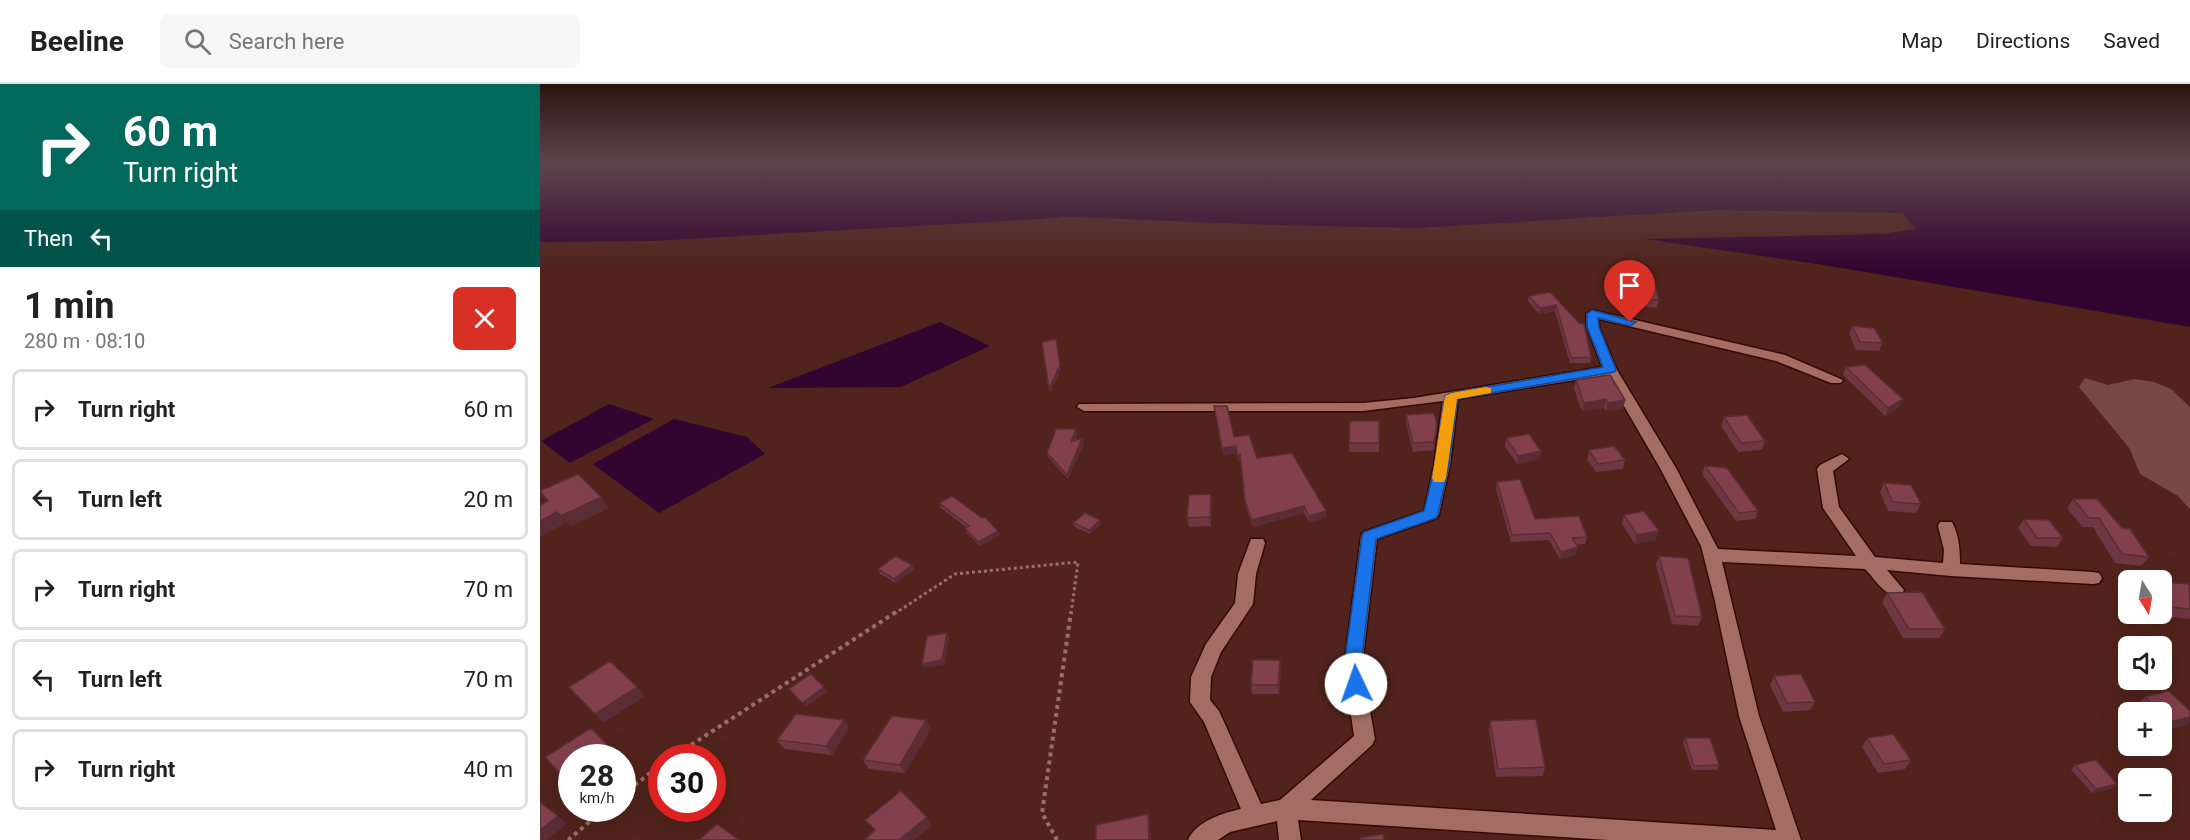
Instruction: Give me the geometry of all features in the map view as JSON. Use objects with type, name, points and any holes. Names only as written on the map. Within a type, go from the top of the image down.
[{"type":"street","points":[[1790,840],[1775,788],[1749,716],[1712,555],[1668,468],[1610,370],[1593,327],[1592,314],[1780,358],[1836,380]]},
{"type":"street","points":[[1084,407],[1363,407],[1451,396],[1610,370]]},
{"type":"street","points":[[1286,808],[1365,739],[1353,666],[1369,536],[1431,514],[1442,465],[1451,396]]},
{"type":"street","points":[[1842,459],[1825,469],[1832,508],[1870,563],[1895,590]]},
{"type":"street","points":[[1946,526],[1952,550],[1951,570]]},
{"type":"street","points":[[1255,816],[1212,717],[1200,702],[1201,677],[1213,648],[1244,604],[1247,574],[1257,543]]},
{"type":"street","points":[[1712,555],[2093,578]]},
{"type":"street","points":[[1286,808],[1290,840]]},
{"type":"street","points":[[1199,840],[1225,823],[1286,808],[1774,840]]},
{"type":"path","points":[[693,744],[955,574],[1078,562],[1041,813],[1057,840]]},
{"type":"path","points":[[636,784],[648,775]]},
{"type":"path","points":[[568,840],[589,822]]},
{"type":"shaded area","points":[[540,198],[2190,198],[2190,327],[1824,265],[1645,239],[1882,234],[1916,229],[1902,213],[1718,210],[1417,228],[1073,217],[653,241],[540,242]]},
{"type":"shaded area","points":[[940,322],[990,346],[901,387],[768,388]]},
{"type":"shaded area","points":[[2085,378],[2108,385],[2135,379],[2154,382],[2171,389],[2190,407],[2190,509],[2178,496],[2140,474],[2130,449],[2079,387]]},
{"type":"shaded area","points":[[609,404],[654,419],[570,463],[541,441]]},
{"type":"shaded area","points":[[674,419],[747,437],[765,454],[659,513],[593,464]]},
{"type":"building","points":[[1627,281],[1655,282],[1659,300],[1631,298]]},
{"type":"building","points":[[1550,292],[1580,324],[1584,324],[1591,357],[1571,358],[1556,305],[1540,308],[1529,296]]},
{"type":"building","points":[[1852,326],[1874,328],[1883,343],[1860,342]]},
{"type":"building","points":[[1056,339],[1060,365],[1049,389],[1042,342]]},
{"type":"building","points":[[1865,365],[1903,399],[1888,408],[1846,367]]},
{"type":"building","points":[[1610,375],[1625,400],[1608,403],[1606,399],[1584,403],[1576,380]]},
{"type":"building","points":[[1214,406],[1227,406],[1234,437],[1249,435],[1257,458],[1292,453],[1326,511],[1309,516],[1304,506],[1252,520],[1245,501],[1240,454],[1237,455],[1236,446],[1222,448]]},
{"type":"building","points":[[1434,413],[1437,424],[1434,442],[1413,443],[1406,415]]},
{"type":"building","points":[[1747,415],[1765,441],[1741,443],[1724,417]]},
{"type":"building","points":[[1350,421],[1379,421],[1379,443],[1349,443]]},
{"type":"building","points":[[1056,429],[1076,429],[1071,442],[1082,438],[1067,475],[1047,453]]},
{"type":"building","points":[[1529,434],[1541,451],[1518,456],[1506,438]]},
{"type":"building","points":[[1614,446],[1625,460],[1598,464],[1589,450]]},
{"type":"building","points":[[1705,466],[1727,468],[1758,511],[1739,513]]},
{"type":"building","points":[[578,474],[601,497],[561,516],[557,512],[540,521],[540,505],[548,501],[540,491]]},
{"type":"building","points":[[1520,479],[1535,519],[1579,516],[1587,537],[1572,538],[1578,547],[1561,552],[1550,533],[1512,535],[1497,482]]},
{"type":"building","points":[[1884,483],[1911,485],[1921,504],[1893,502]]},
{"type":"building","points":[[1211,494],[1210,517],[1187,518],[1189,495]]},
{"type":"building","points":[[952,496],[982,518],[985,517],[998,531],[978,542],[965,528],[969,526],[939,503]]},
{"type":"building","points":[[2073,499],[2097,499],[2122,528],[2130,529],[2149,557],[2122,554],[2099,518],[2089,518]]},
{"type":"building","points":[[1644,511],[1659,531],[1637,535],[1624,515]]},
{"type":"building","points":[[1085,513],[1100,520],[1089,530],[1073,523]]},
{"type":"building","points":[[2024,519],[2049,520],[2063,538],[2037,538]]},
{"type":"building","points":[[896,556],[912,565],[894,579],[878,569]]},
{"type":"building","points":[[1659,556],[1688,558],[1702,617],[1675,616]]},
{"type":"building","points":[[2172,583],[2189,584],[2190,609],[2172,607]]},
{"type":"building","points":[[1922,592],[1945,629],[1909,629],[1887,593]]},
{"type":"building","points":[[947,633],[942,660],[922,664],[927,636]]},
{"type":"building","points":[[1253,660],[1280,660],[1278,685],[1251,685]]},
{"type":"building","points":[[610,661],[637,687],[595,714],[569,687]]},
{"type":"building","points":[[811,674],[824,687],[802,703],[789,689]]},
{"type":"building","points":[[1801,674],[1815,702],[1787,703],[1774,676]]},
{"type":"building","points":[[2169,691],[2190,711],[2190,717],[2172,722],[2172,702],[2150,702],[2145,697]]},
{"type":"building","points":[[796,714],[844,720],[826,746],[777,740]]},
{"type":"building","points":[[892,716],[926,720],[900,765],[863,760]]},
{"type":"building","points":[[1536,719],[1545,767],[1498,769],[1490,721]]},
{"type":"building","points":[[591,728],[606,744],[566,744]]},
{"type":"building","points":[[1893,734],[1911,760],[1884,764],[1867,738]]},
{"type":"building","points":[[1685,738],[1710,738],[1719,765],[1694,766]]},
{"type":"building","points":[[558,749],[558,771],[545,757]]},
{"type":"building","points":[[2096,760],[2117,784],[2096,789],[2075,765]]},
{"type":"building","points":[[901,791],[927,817],[899,840],[865,840],[875,830],[865,820]]},
{"type":"building","points":[[540,802],[558,816],[540,830]]},
{"type":"building","points":[[1148,814],[1149,840],[1096,840],[1096,825]]},
{"type":"building","points":[[717,824],[739,840],[699,840]]},
{"type":"building","points":[[1383,834],[1384,840],[1360,840],[1360,838]]},
{"type":"slow traffic","points":[[1439,478],[1451,396],[1486,391]]},
{"type":"route","points":[[1356,684],[1353,666],[1369,536],[1431,514],[1442,465],[1451,396],[1542,383],[1610,370],[1593,327],[1592,314],[1630,322]]}]
